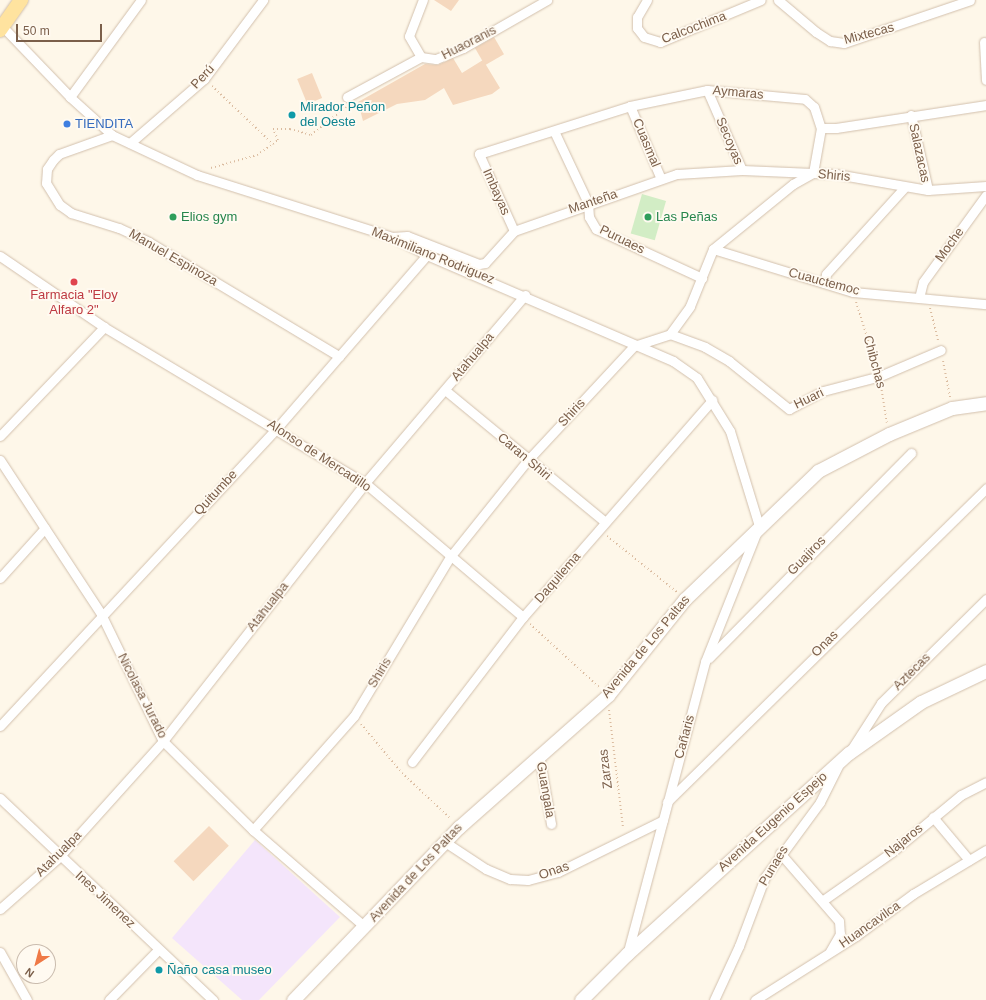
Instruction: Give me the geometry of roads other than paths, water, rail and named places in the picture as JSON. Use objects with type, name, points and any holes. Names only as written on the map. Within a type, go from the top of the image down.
[{"type":"main road","points":[[1,26],[21,0]]},
{"type":"main road","name":"Avenida de Los Paltas","points":[[293,1000],[365,927],[459,827],[608,695],[685,599],[759,526],[818,471],[889,434],[952,408],[986,403]]},
{"type":"main road","name":"Avenida Eugenio Espejo","points":[[581,1000],[627,954],[849,753],[921,702],[986,671]]},
{"type":"street","points":[[70,97],[141,0]]},
{"type":"street","points":[[260,4],[272,0]]},
{"type":"street","points":[[421,57],[409,36],[423,0]]},
{"type":"street","name":"Huaoranis","points":[[347,97],[421,57],[436,59],[463,48],[546,0]]},
{"type":"street","name":"Calcochima","points":[[648,0],[636,17],[637,28],[644,38],[660,42],[761,0]]},
{"type":"street","name":"Mixtecas","points":[[778,0],[830,41],[844,42],[970,0]]},
{"type":"street","name":"Perú","points":[[130,143],[204,79],[260,4]]},
{"type":"street","name":"Maximiliano Rodriguez","points":[[1,26],[70,97],[112,135],[198,175],[392,237],[427,255],[525,295],[687,369],[712,400],[730,431],[759,526]]},
{"type":"street","points":[[984,42],[986,80]]},
{"type":"street","name":"Aymaras","points":[[479,154],[630,106],[708,90],[805,99],[814,107],[821,128]]},
{"type":"street","name":"Secoyas","points":[[708,90],[742,170]]},
{"type":"street","points":[[814,173],[821,128],[845,128],[911,115],[986,105]]},
{"type":"street","name":"Cuasmal","points":[[630,106],[661,179]]},
{"type":"street","name":"Salazacas","points":[[911,115],[928,190]]},
{"type":"street","name":"Puruaes","points":[[554,131],[588,204],[589,217],[599,231],[702,278]]},
{"type":"street","name":"Manuel Espinoza","points":[[112,135],[59,154],[53,160],[47,169],[46,183],[60,205],[71,213],[119,228],[149,242],[339,356]]},
{"type":"street","name":"Imbayas","points":[[479,154],[514,231]]},
{"type":"street","name":"Manteña","points":[[392,237],[407,236],[479,264],[485,263],[514,231],[676,174],[742,170],[814,173]]},
{"type":"street","name":"Shiris","points":[[713,249],[793,184],[814,173],[904,188],[928,190],[986,186]]},
{"type":"street","points":[[824,283],[826,274],[904,188]]},
{"type":"street","name":"Moche","points":[[919,298],[923,282],[986,195]]},
{"type":"street","points":[[670,334],[690,306],[713,249]]},
{"type":"street","name":"Cuauctemoc","points":[[713,249],[853,292],[986,304]]},
{"type":"street","name":"Quitumbe","points":[[0,726],[101,614],[277,428],[427,255]]},
{"type":"street","name":"Alonso de Mercadillo","points":[[0,256],[104,327],[277,428],[365,483],[450,557],[523,617]]},
{"type":"street","name":"Atahualpa","points":[[0,909],[59,857],[163,741],[365,483],[525,295]]},
{"type":"street","points":[[0,436],[104,327]]},
{"type":"street","name":"Shiris","points":[[253,830],[354,716],[450,557],[527,461],[634,346],[670,334]]},
{"type":"street","name":"Huari","points":[[670,334],[705,347],[729,361],[789,409],[828,389],[880,376],[941,350]]},
{"type":"street","name":"Caran Shiri","points":[[445,390],[527,461],[605,522]]},
{"type":"street","name":"Daquilema","points":[[412,762],[523,617],[712,400]]},
{"type":"street","name":"Guajiros","points":[[705,662],[910,453]]},
{"type":"street","name":"Nicolasa Jurado","points":[[0,460],[101,614],[163,741],[253,830],[365,927]]},
{"type":"street","name":"Onas","points":[[667,802],[986,488]]},
{"type":"street","name":"Cañaris","points":[[627,954],[705,662],[759,526]]},
{"type":"street","points":[[0,578],[45,528]]},
{"type":"street","name":"Aztecas","points":[[849,753],[881,703],[986,599]]},
{"type":"street","name":"Guangala","points":[[538,756],[550,824]]},
{"type":"street","name":"Punaes","points":[[714,1000],[739,946],[765,877],[780,853],[820,802],[840,762]]},
{"type":"street","name":"Najaros","points":[[822,901],[892,852],[961,795],[986,782]]},
{"type":"street","name":"Ines Jimenez","points":[[0,798],[59,857],[213,1000]]},
{"type":"street","points":[[933,817],[970,860]]},
{"type":"street","name":"Onas","points":[[445,842],[486,869],[510,879],[528,880],[558,872],[663,820]]},
{"type":"street","name":"Huancavilca","points":[[755,1000],[986,850]]},
{"type":"street","points":[[780,853],[822,901],[841,926],[829,953]]},
{"type":"street","points":[[109,1000],[158,950]]},
{"type":"street","points":[[0,952],[27,1000]]},
{"type":"place","name":"Mirador Peñon del Oeste","points":[[292,115]]},
{"type":"place","name":"TIENDITA","points":[[67,124]]},
{"type":"place","name":"Elios gym","points":[[173,217]]},
{"type":"place","name":"Las Peñas","points":[[648,217]]},
{"type":"place","name":"Farmacia \"Eloy Alfaro 2\"","points":[[74,282]]},
{"type":"place","name":"Ñaño casa museo","points":[[159,970]]}]
